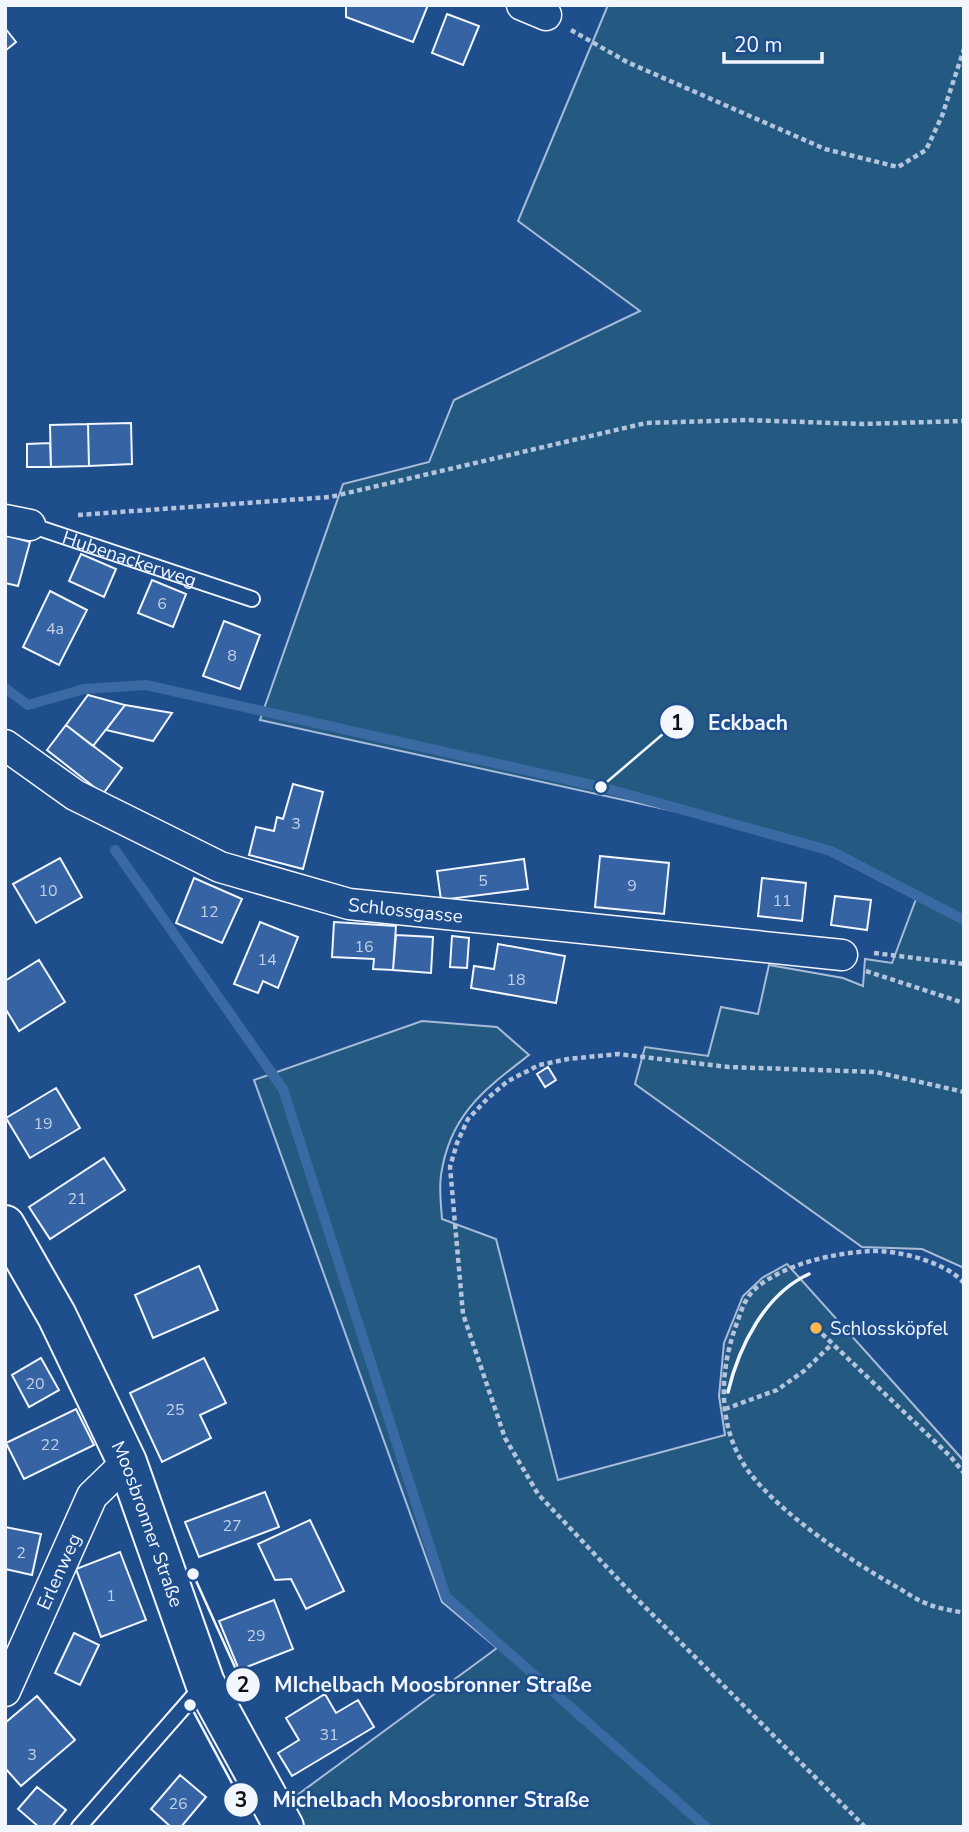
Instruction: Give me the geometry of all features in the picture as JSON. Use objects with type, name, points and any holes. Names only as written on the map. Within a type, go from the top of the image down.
[{"type":"main road","name":"Moosbronner Straße","points":[[5,1224],[57,1316],[127,1462],[205,1683],[284,1827]]},
{"type":"street","name":"Schlossgasse","points":[[5,745],[75,795],[220,867],[349,904],[842,955]]},
{"type":"street","name":"Erlenweg","points":[[5,1691],[92,1496],[127,1462]]},
{"type":"lane","name":"Hubenackerweg","points":[[18,522],[252,599]]},
{"type":"lane","points":[[79,1827],[205,1683]]},
{"type":"path","points":[[534,10],[626,62],[825,149],[898,167],[926,150],[942,116],[964,50]]},
{"type":"path","points":[[18,522],[48,517],[330,498],[646,422],[746,420],[863,424],[964,421]]},
{"type":"path","points":[[842,955],[865,952],[964,964]]},
{"type":"path","points":[[842,955],[861,969],[964,1003]]},
{"type":"path","points":[[865,1827],[633,1595],[538,1494],[505,1438],[463,1314],[450,1167],[468,1119],[488,1098],[508,1081],[539,1065],[568,1059],[618,1054],[728,1068],[876,1072],[964,1091]]},
{"type":"path","points":[[964,1283],[957,1275],[920,1259],[884,1251],[849,1252],[780,1273],[756,1288],[746,1299],[729,1345],[723,1395],[731,1440],[750,1472],[784,1507],[839,1551],[886,1581],[927,1604],[964,1613]]},
{"type":"path","points":[[816,1328],[964,1473]]},
{"type":"path","points":[[725,1409],[777,1390],[804,1371],[832,1344]]},
{"type":"shaded area","points":[[608,5],[964,5],[964,1268],[922,1249],[862,1247],[635,1084],[645,1047],[708,1056],[721,1007],[758,1014],[769,965],[843,978],[863,986],[865,959],[892,963],[916,899],[829,854],[710,819],[260,720],[343,484],[429,462],[454,400],[640,311],[518,221]]},
{"type":"shaded area","points":[[422,1021],[497,1027],[529,1055],[484,1092],[461,1119],[452,1135],[440,1180],[442,1219],[496,1239],[558,1480],[725,1435],[719,1396],[724,1343],[743,1296],[762,1278],[787,1264],[964,1461],[964,1827],[305,1827],[289,1801],[497,1648],[442,1602],[254,1080]]},
{"type":"building","points":[[346,5],[428,5],[413,42],[346,17]]},
{"type":"building","points":[[447,14],[479,26],[463,65],[432,53]]},
{"type":"building","points":[[5,28],[16,42],[5,51]]},
{"type":"building","points":[[131,423],[132,464],[89,466],[88,424]]},
{"type":"building","points":[[88,424],[89,466],[51,467],[50,425]]},
{"type":"building","points":[[50,443],[51,467],[27,467],[27,444]]},
{"type":"building","points":[[5,535],[30,542],[18,586],[5,583]]},
{"type":"building","points":[[81,554],[116,569],[104,597],[69,581]]},
{"type":"building","points":[[152,580],[186,594],[173,627],[138,613]]},
{"type":"building","points":[[50,591],[87,610],[59,665],[23,647]]},
{"type":"building","points":[[224,621],[260,635],[240,689],[203,676]]},
{"type":"building","points":[[88,695],[125,705],[93,746],[66,725]]},
{"type":"building","points":[[125,705],[172,713],[153,741],[106,730]]},
{"type":"building","points":[[66,725],[122,768],[103,794],[47,750]]},
{"type":"building","points":[[293,784],[323,792],[303,869],[249,855],[256,827],[274,831],[277,817],[283,819]]},
{"type":"building","points":[[600,856],[669,863],[664,914],[595,907]]},
{"type":"building","points":[[60,858],[82,897],[36,923],[13,884]]},
{"type":"building","points":[[524,859],[528,889],[441,900],[437,871]]},
{"type":"building","points":[[194,878],[242,899],[222,943],[176,923]]},
{"type":"building","points":[[762,878],[806,883],[802,921],[758,916]]},
{"type":"building","points":[[835,896],[871,900],[867,930],[831,925]]},
{"type":"building","points":[[260,922],[298,937],[278,988],[263,981],[258,993],[234,984]]},
{"type":"building","points":[[334,922],[396,926],[393,970],[373,969],[374,959],[332,957]]},
{"type":"building","points":[[396,935],[433,937],[431,973],[393,970]]},
{"type":"building","points":[[452,936],[469,938],[467,968],[450,967]]},
{"type":"building","points":[[498,944],[565,956],[556,1003],[471,988],[474,966],[494,969]]},
{"type":"building","points":[[39,960],[65,1002],[19,1031],[5,1008],[5,981]]},
{"type":"building","points":[[548,1067],[556,1080],[545,1087],[537,1074]]},
{"type":"building","points":[[56,1088],[80,1128],[30,1158],[6,1118]]},
{"type":"building","points":[[104,1158],[125,1190],[50,1239],[29,1207]]},
{"type":"building","points":[[199,1266],[218,1310],[153,1338],[135,1295]]},
{"type":"building","points":[[41,1358],[59,1390],[29,1407],[12,1375]]},
{"type":"building","points":[[204,1358],[226,1403],[200,1415],[211,1438],[162,1462],[130,1393]]},
{"type":"building","points":[[76,1409],[94,1445],[24,1479],[6,1443]]},
{"type":"building","points":[[265,1492],[279,1527],[199,1557],[185,1522]]},
{"type":"building","points":[[310,1520],[344,1591],[306,1609],[291,1579],[275,1580],[258,1544]]},
{"type":"building","points":[[5,1527],[41,1534],[32,1575],[5,1569]]},
{"type":"building","points":[[120,1552],[146,1620],[101,1637],[76,1569]]},
{"type":"building","points":[[274,1600],[293,1649],[239,1670],[219,1621]]},
{"type":"building","points":[[74,1633],[99,1645],[80,1685],[55,1673]]},
{"type":"building","points":[[325,1694],[336,1713],[358,1700],[374,1727],[292,1776],[278,1753],[299,1740],[286,1718]]},
{"type":"building","points":[[37,1696],[75,1740],[21,1786],[5,1768],[5,1723]]},
{"type":"building","points":[[180,1775],[206,1797],[181,1827],[171,1827],[151,1809]]},
{"type":"building","points":[[37,1787],[66,1810],[52,1827],[39,1827],[18,1809]]},
{"type":"waterway","points":[[5,688],[28,705],[84,689],[146,685],[601,787],[831,851],[964,920]]},
{"type":"waterway","points":[[115,850],[283,1089],[446,1597],[706,1827]]},
{"type":"wall","points":[[728,1392],[739,1357],[756,1323],[779,1294],[809,1274]]},
{"type":"place","name":"Eckbach","points":[[601,787]]},
{"type":"place","name":"Schlossköpfel","points":[[816,1328]]},
{"type":"place","name":"MIchelbach Moosbronner Straße","points":[[193,1574]]},
{"type":"place","name":"Michelbach Moosbronner Straße","points":[[190,1705]]}]
